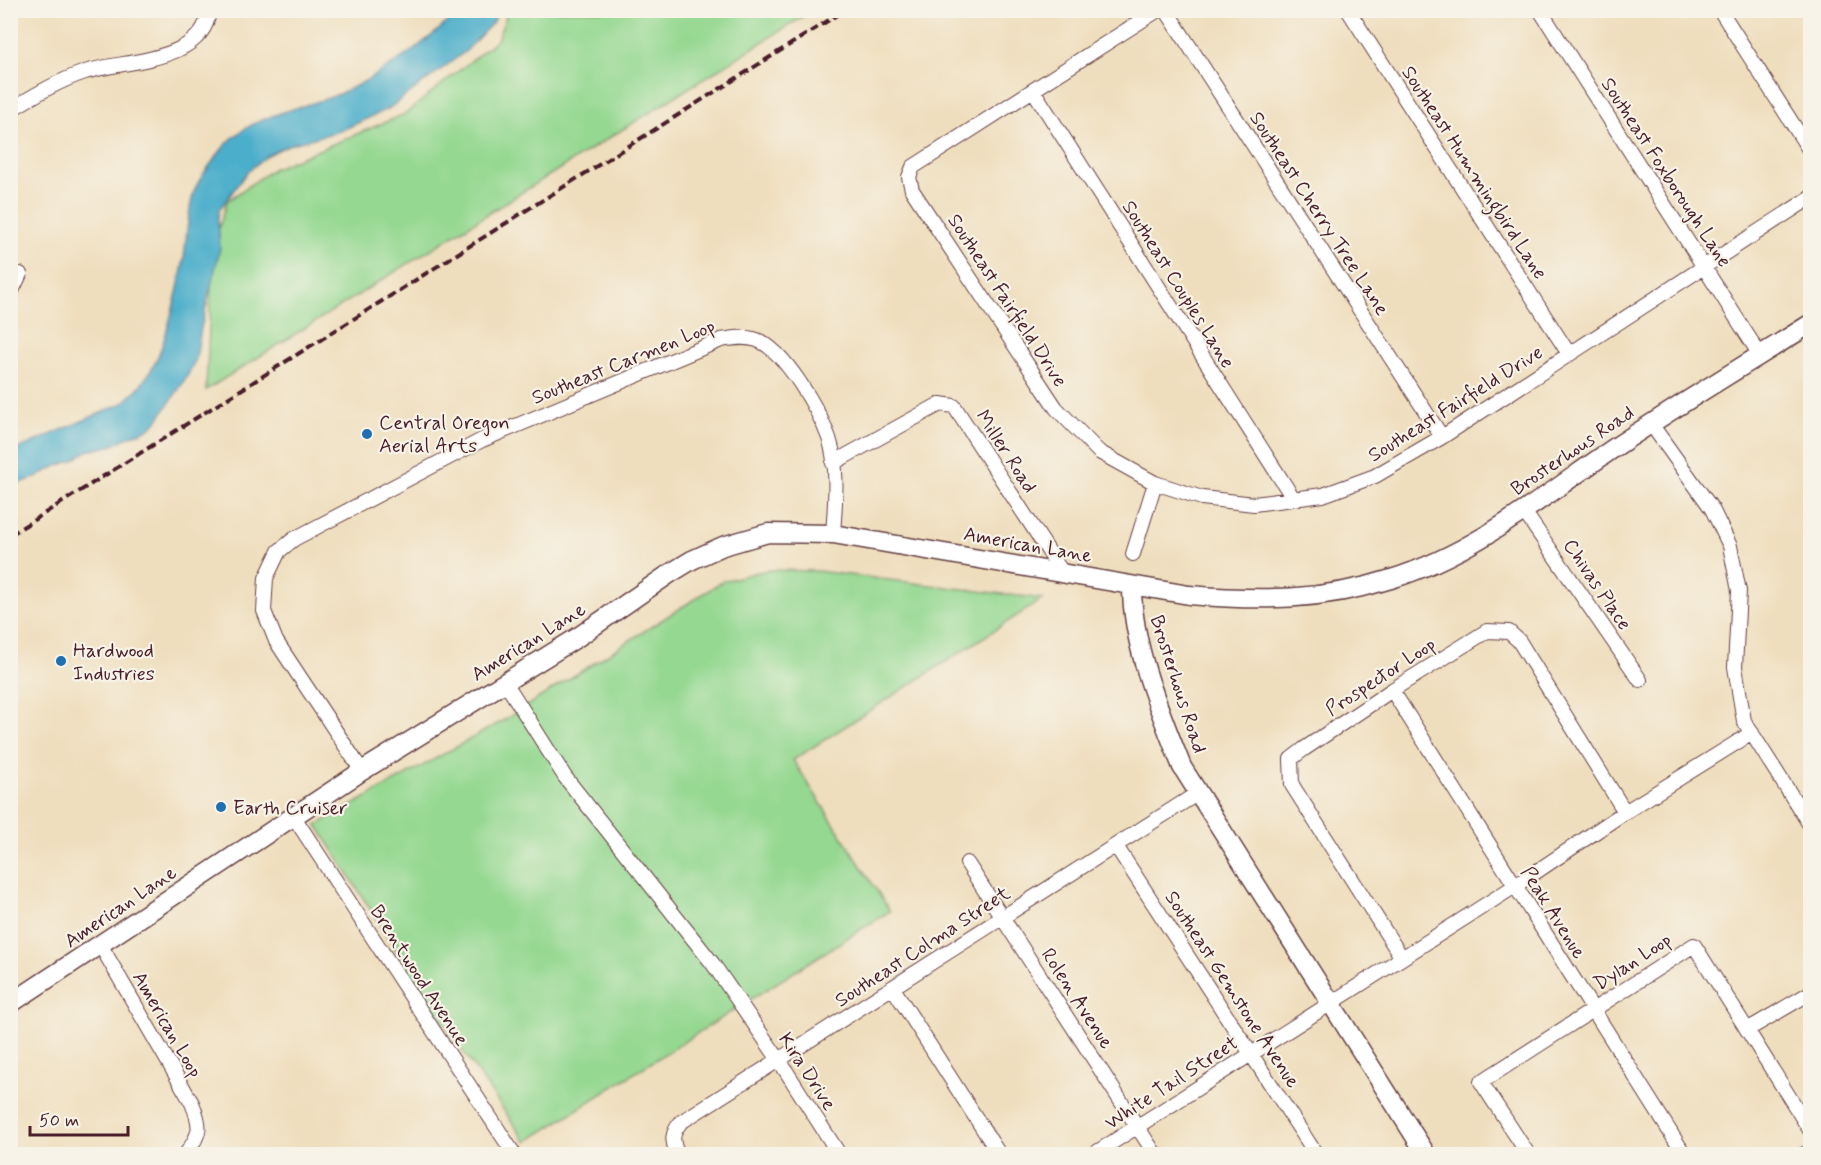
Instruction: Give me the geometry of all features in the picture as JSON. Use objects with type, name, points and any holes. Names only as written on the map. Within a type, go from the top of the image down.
[{"type":"street","points":[[10,110],[52,84],[87,71],[173,52],[202,32],[209,10]]},
{"type":"street","points":[[1033,90],[1158,10]]},
{"type":"street","name":"Southeast Cherry Tree Lane","points":[[1166,10],[1442,437]]},
{"type":"street","name":"Southeast Foxborough Lane","points":[[1540,10],[1760,355]]},
{"type":"street","points":[[1720,10],[1810,151]]},
{"type":"street","name":"Southeast Hummingbird Lane","points":[[1349,11],[1569,354]]},
{"type":"street","name":"Southeast Fairfield Drive","points":[[1033,90],[913,166],[909,177],[912,190],[1056,408],[1099,452],[1155,483],[1202,498],[1254,504],[1323,495],[1375,476],[1442,437],[1810,198]]},
{"type":"street","name":"Southeast Couples Lane","points":[[1033,90],[1293,498]]},
{"type":"street","points":[[10,295],[20,274]]},
{"type":"street","name":"Brosterhous Road","points":[[1425,1155],[1182,767],[1156,696],[1134,618],[1132,587],[1246,600],[1318,595],[1356,589],[1419,570],[1484,535],[1651,424],[1810,324]]},
{"type":"street","name":"Southeast Carmen Loop","points":[[362,771],[276,641],[264,611],[266,578],[279,551],[294,539],[482,440],[721,340],[736,338],[757,340],[774,350],[803,387],[829,439],[835,494],[833,534]]},
{"type":"street","name":"Miller Road","points":[[833,463],[940,404],[954,406],[1062,572]]},
{"type":"street","points":[[1651,424],[1712,510],[1730,546],[1739,591],[1735,667],[1744,721],[1810,825]]},
{"type":"street","points":[[1133,554],[1155,483]]},
{"type":"street","name":"Chivas Place","points":[[1523,510],[1640,680]]},
{"type":"street","name":"American Lane","points":[[10,1004],[101,946],[362,771],[578,637],[669,574],[692,560],[723,546],[768,533],[833,534],[1062,572],[1132,587]]},
{"type":"street","name":"Prospector Loop","points":[[1402,958],[1292,785],[1290,771],[1291,759],[1297,754],[1392,690],[1487,631],[1509,632],[1519,640],[1626,812]]},
{"type":"street","name":"Kira Drive","points":[[505,682],[565,777],[712,964],[744,1009],[839,1155]]},
{"type":"street","name":"Peak Avenue","points":[[1392,690],[1684,1155]]},
{"type":"street","name":"White Tail Street","points":[[1094,1155],[1752,733]]},
{"type":"street","name":"Southeast Colma Street","points":[[677,1155],[672,1137],[681,1122],[1198,793]]},
{"type":"street","name":"Brentwood Avenue","points":[[294,817],[514,1155]]},
{"type":"street","name":"Southeast Gemstone Avenue","points":[[1116,846],[1316,1155]]},
{"type":"street","name":"Rolen Avenue","points":[[967,863],[1155,1155]]},
{"type":"street","name":"Dylan Loop","points":[[1527,1155],[1481,1082],[1694,945],[1810,1130]]},
{"type":"street","name":"American Loop","points":[[101,946],[192,1102],[198,1119],[197,1138],[186,1155]]},
{"type":"street","points":[[893,988],[999,1155]]},
{"type":"street","points":[[1747,1030],[1810,993]]},
{"type":"street","points":[[1804,1155],[1810,1152]]},
{"type":"green space","points":[[508,11],[812,11],[206,390],[213,248],[227,201],[273,169],[405,114],[497,40]]},
{"type":"green space","points":[[767,570],[817,571],[1043,599],[793,760],[890,911],[526,1142],[430,1004],[317,825],[506,719],[723,581]]},
{"type":"water","points":[[459,11],[498,11],[494,21],[466,51],[388,109],[340,131],[288,145],[268,155],[247,172],[219,210],[220,248],[196,359],[185,380],[157,421],[148,429],[114,445],[87,451],[74,460],[11,486],[11,452],[123,403],[150,372],[161,349],[178,287],[194,192],[198,182],[230,140],[258,122],[339,94],[370,78],[418,46]]},
{"type":"railway","points":[[10,535],[845,10]]},
{"type":"place","name":"Central Oregon Aerial Arts","points":[[367,434]]},
{"type":"place","name":"Hardwood Industries","points":[[61,661]]},
{"type":"place","name":"Earth Cruiser","points":[[221,807]]}]
